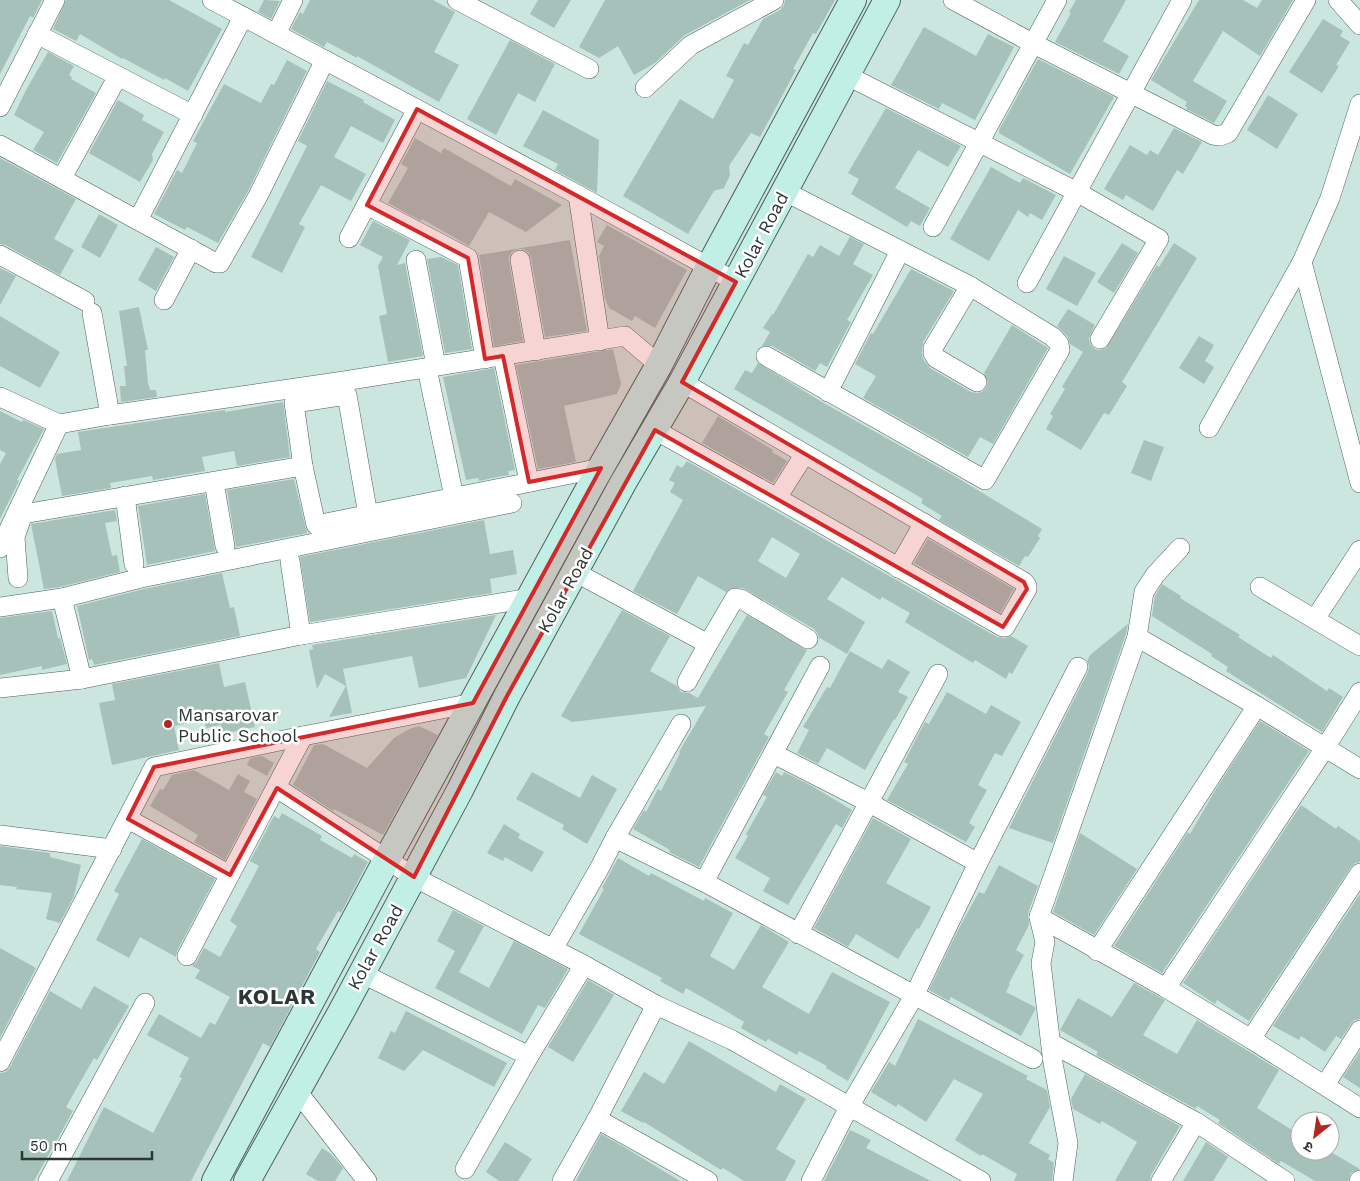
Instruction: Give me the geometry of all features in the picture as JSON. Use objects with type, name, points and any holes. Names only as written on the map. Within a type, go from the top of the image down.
[{"type":"main road","name":"Kolar Road","points":[[215,1181],[388,859],[659,365],[709,267],[853,0]]},
{"type":"main road","name":"Kolar Road","points":[[253,1178],[297,1091],[460,790],[507,696],[623,483],[682,382],[887,0]]},
{"type":"street","points":[[0,107],[55,0]]},
{"type":"street","points":[[212,0],[578,195],[736,282]]},
{"type":"street","points":[[276,34],[293,0]]},
{"type":"street","points":[[457,0],[589,69]]},
{"type":"street","points":[[645,88],[691,45],[774,0]]},
{"type":"street","points":[[952,0],[1212,135],[1220,136],[1228,133],[1306,0]]},
{"type":"street","points":[[933,227],[1057,0]]},
{"type":"street","points":[[1027,284],[1182,0]]},
{"type":"street","points":[[1338,0],[1360,25]]},
{"type":"street","points":[[138,220],[243,17]]},
{"type":"street","points":[[37,34],[193,114]]},
{"type":"street","points":[[0,145],[216,263],[220,263],[258,196],[325,60]]},
{"type":"street","points":[[846,75],[1077,192],[1159,239],[1100,339]]},
{"type":"street","points":[[62,178],[118,76]]},
{"type":"street","points":[[1209,428],[1302,262],[1330,198],[1360,104]]},
{"type":"street","points":[[349,238],[418,109]]},
{"type":"street","points":[[766,356],[985,480],[1060,350],[1059,344],[1053,337],[970,286],[784,191]]},
{"type":"street","points":[[578,195],[600,341]]},
{"type":"street","points":[[367,205],[468,258],[494,358],[530,482]]},
{"type":"street","points":[[164,300],[192,249]]},
{"type":"street","points":[[828,392],[900,250]]},
{"type":"street","points":[[0,255],[89,307],[110,414]]},
{"type":"street","points":[[416,260],[432,372],[454,497]]},
{"type":"street","points":[[520,260],[536,352]]},
{"type":"street","points":[[1302,262],[1360,483]]},
{"type":"street","points":[[970,286],[933,348],[933,353],[936,358],[976,382]]},
{"type":"street","points":[[0,397],[59,424],[110,414],[432,372],[494,358],[625,336],[659,365]]},
{"type":"street","points":[[655,430],[1004,628],[1027,590],[1024,582],[682,382]]},
{"type":"street","points":[[368,515],[347,395],[294,403],[303,466],[316,525],[368,515],[454,497],[601,468]]},
{"type":"street","points":[[0,548],[59,424]]},
{"type":"street","points":[[777,498],[804,455]]},
{"type":"street","points":[[18,578],[15,537],[23,514],[303,466]]},
{"type":"street","points":[[214,482],[225,546]]},
{"type":"street","points":[[125,496],[134,564]]},
{"type":"street","points":[[0,607],[62,598],[140,578],[512,502]]},
{"type":"street","points":[[898,568],[924,523]]},
{"type":"street","points":[[1062,1181],[1068,1144],[1053,1063],[1041,963],[1045,942],[1038,917],[1137,637],[1144,592],[1155,575],[1180,548]]},
{"type":"street","points":[[1315,619],[1360,550]]},
{"type":"street","points":[[290,561],[301,635]]},
{"type":"street","points":[[575,572],[708,644]]},
{"type":"street","points":[[1260,587],[1360,646]]},
{"type":"street","points":[[62,598],[82,679]]},
{"type":"street","points":[[0,688],[82,679],[301,635],[531,598]]},
{"type":"street","points":[[687,682],[736,598],[741,599],[808,639]]},
{"type":"street","points":[[1137,637],[1360,769]]},
{"type":"street","points":[[704,882],[820,666]]},
{"type":"street","points":[[811,1181],[849,1107],[914,996],[978,863],[1078,667]]},
{"type":"street","points":[[798,934],[938,674]]},
{"type":"street","points":[[1166,988],[1360,692]]},
{"type":"street","points":[[0,1062],[154,767],[473,703]]},
{"type":"street","points":[[1098,951],[1256,706]]},
{"type":"street","points":[[553,949],[681,724]]},
{"type":"street","points":[[187,956],[303,736]]},
{"type":"street","points":[[774,754],[868,802],[978,863]]},
{"type":"street","points":[[277,788],[414,877],[584,965],[656,1005],[732,1040],[981,1181]]},
{"type":"street","points":[[128,819],[230,875]]},
{"type":"street","points":[[0,834],[112,849]]},
{"type":"street","points":[[615,838],[704,882],[1033,1059]]},
{"type":"street","points":[[1251,1039],[1360,873]]},
{"type":"street","points":[[1038,917],[1166,988],[1360,1108]]},
{"type":"street","points":[[465,1169],[529,1056],[584,965]]},
{"type":"street","points":[[361,973],[529,1056]]},
{"type":"street","points":[[48,1181],[145,1003]]},
{"type":"street","points":[[562,1181],[597,1119],[656,1005]]},
{"type":"street","points":[[1325,1085],[1360,1030]]},
{"type":"street","points":[[1051,1043],[1196,1122],[1258,1174],[1285,1181]]},
{"type":"street","points":[[297,1091],[367,1181]]},
{"type":"street","points":[[597,1119],[708,1181]]},
{"type":"street","points":[[1162,1181],[1196,1122]]},
{"type":"highlighted area","points":[[417,109],[736,282],[682,382],[1024,582],[1027,589],[1003,627],[655,430],[507,696],[414,877],[277,788],[230,875],[128,819],[154,767],[473,703],[601,468],[529,482],[503,356],[485,359],[468,258],[367,205]]},
{"type":"building","points":[[0,0],[42,0],[33,18],[30,16],[0,74]]},
{"type":"building","points":[[66,0],[169,0],[222,29],[188,91],[165,78],[164,80],[122,59],[80,34],[76,41],[53,29]]},
{"type":"building","points":[[264,0],[280,1],[271,19],[258,12]]},
{"type":"building","points":[[310,0],[433,0],[455,12],[434,52],[459,65],[439,102],[357,56],[357,58],[327,42],[324,47],[291,29],[300,12],[303,14]]},
{"type":"building","points":[[538,0],[571,0],[554,28],[530,14]]},
{"type":"building","points":[[605,0],[750,0],[685,35],[655,63],[634,75],[618,46],[599,58],[579,47]]},
{"type":"building","points":[[785,0],[835,0],[816,34],[813,33],[793,69],[796,70],[760,137],[751,133],[729,166],[730,175],[724,188],[714,191],[688,234],[623,196],[680,99],[713,119],[734,80],[726,76],[744,43],[748,45],[763,19],[780,10]]},
{"type":"building","points":[[1076,0],[1126,0],[1103,41],[1129,56],[1119,74],[1055,42]]},
{"type":"building","points":[[1199,0],[1243,0],[1257,8],[1262,0],[1293,0],[1260,56],[1223,31],[1193,81],[1227,101],[1214,123],[1186,109],[1187,102],[1151,80]]},
{"type":"building","points":[[1323,19],[1343,31],[1340,36],[1350,42],[1336,65],[1339,66],[1322,93],[1289,72]]},
{"type":"building","points":[[924,27],[976,56],[988,34],[1014,47],[975,120],[942,103],[939,109],[891,85]]},
{"type":"building","points":[[510,40],[555,64],[535,102],[518,93],[496,135],[467,119]]},
{"type":"building","points":[[48,52],[74,66],[69,75],[72,77],[71,79],[96,93],[57,163],[33,150],[44,132],[14,115]]},
{"type":"building","points":[[1038,59],[1114,97],[1070,174],[999,133]]},
{"type":"building","points":[[287,60],[307,71],[248,191],[218,243],[187,227],[185,230],[154,214],[177,170],[182,173],[197,143],[193,141],[224,84],[261,103],[271,84],[274,85]]},
{"type":"building","points":[[327,81],[364,100],[363,102],[395,120],[383,143],[351,126],[334,157],[366,174],[351,201],[321,185],[299,224],[305,227],[282,273],[251,257],[307,146],[298,141]]},
{"type":"building","points":[[1268,95],[1298,114],[1277,149],[1247,130]]},
{"type":"building","points":[[118,100],[144,115],[142,120],[164,132],[152,154],[153,160],[140,182],[89,153]]},
{"type":"building","points":[[886,108],[961,146],[948,167],[918,150],[895,188],[930,208],[920,226],[911,221],[907,227],[851,194],[859,179],[848,173]]},
{"type":"building","points":[[543,110],[599,140],[597,193],[555,170],[558,164],[523,146]]},
{"type":"building","points":[[1174,128],[1202,142],[1183,174],[1177,170],[1153,211],[1126,195],[1123,200],[1104,189],[1130,145],[1147,155],[1150,150],[1158,155]]},
{"type":"building","points":[[415,138],[441,153],[444,148],[511,186],[515,179],[562,205],[526,232],[489,212],[469,246],[422,219],[421,221],[388,203],[408,168],[401,164]]},
{"type":"building","points":[[0,158],[76,199],[54,239],[74,250],[60,275],[0,244]]},
{"type":"building","points":[[991,167],[1020,183],[1023,178],[1056,195],[1042,220],[1030,213],[1028,217],[1018,210],[989,261],[950,239]]},
{"type":"building","points":[[99,214],[118,225],[100,258],[81,247]]},
{"type":"building","points":[[373,221],[410,240],[397,265],[405,263],[423,356],[388,362],[379,316],[387,314],[378,266],[383,257],[360,245]]},
{"type":"building","points":[[607,225],[687,270],[655,328],[635,316],[632,321],[609,308],[605,298],[599,256],[604,246],[597,242]]},
{"type":"building","points":[[850,237],[864,244],[853,264],[873,275],[847,320],[851,322],[827,367],[820,363],[815,371],[772,346],[762,346],[770,332],[763,328],[773,315],[808,254],[813,257],[820,245],[839,256]]},
{"type":"building","points":[[570,240],[587,331],[545,337],[531,258],[528,252],[519,249],[512,252],[509,261],[523,341],[494,346],[479,255]]},
{"type":"building","points":[[1122,243],[1138,253],[1114,293],[1097,282]]},
{"type":"building","points":[[1174,243],[1197,258],[1122,382],[1127,386],[1109,415],[1104,413],[1081,450],[1046,429],[1053,416],[1050,414],[1065,389],[1062,387],[1083,352],[1070,344],[1068,337],[1057,326],[1068,309],[1095,325],[1089,338],[1090,344],[1095,349],[1106,348],[1157,265],[1159,267]]},
{"type":"building","points":[[156,247],[174,257],[156,291],[138,280]]},
{"type":"building","points":[[1064,256],[1096,273],[1077,306],[1046,289]]},
{"type":"building","points":[[441,257],[458,265],[472,349],[445,353],[427,259]]},
{"type":"building","points":[[0,268],[16,276],[0,305]]},
{"type":"building","points":[[911,269],[954,291],[923,342],[922,354],[923,359],[930,368],[971,392],[982,392],[986,388],[988,382],[984,373],[1012,325],[1048,348],[993,444],[980,437],[968,457],[863,398],[876,376],[855,364],[871,333],[873,334]]},
{"type":"building","points":[[139,307],[148,350],[145,350],[148,383],[150,390],[156,390],[157,397],[121,402],[120,386],[126,386],[124,366],[127,366],[119,311]]},
{"type":"building","points":[[0,316],[60,352],[40,388],[0,366]]},
{"type":"building","points":[[1199,336],[1214,345],[1205,361],[1214,367],[1204,384],[1179,368]]},
{"type":"building","points":[[613,349],[621,384],[617,394],[564,406],[576,462],[538,469],[516,365]]},
{"type":"building","points":[[758,363],[1042,529],[1038,536],[1040,538],[1028,557],[1025,556],[1019,566],[939,520],[942,516],[921,503],[923,499],[734,389],[745,370],[752,373]]},
{"type":"building","points":[[494,368],[515,470],[508,471],[509,475],[479,481],[478,478],[466,480],[443,377]]},
{"type":"building","points":[[283,402],[290,457],[237,466],[234,451],[202,457],[205,471],[153,480],[152,476],[110,483],[111,488],[62,496],[55,459],[57,454],[81,450],[78,432]]},
{"type":"building","points":[[0,411],[22,422],[23,420],[44,429],[17,480],[19,481],[0,519],[0,464],[6,453],[0,450]]},
{"type":"building","points":[[718,416],[773,450],[772,452],[787,461],[773,483],[702,443]]},
{"type":"building","points":[[1144,440],[1164,447],[1151,481],[1131,473]]},
{"type":"building","points":[[687,461],[997,637],[1005,638],[1011,636],[1028,646],[1012,674],[1009,672],[1006,679],[975,660],[973,663],[905,622],[910,613],[882,597],[880,600],[842,577],[827,599],[865,622],[847,654],[819,639],[814,629],[743,588],[731,588],[726,592],[698,576],[677,614],[633,591],[683,500],[670,492],[675,483],[669,480],[677,465],[682,468]],"holes":[[[772,537],[800,554],[786,578],[758,561]]]},
{"type":"building","points":[[294,479],[307,533],[236,547],[227,490]]},
{"type":"building","points":[[205,494],[215,551],[147,565],[138,506]]},
{"type":"building","points":[[115,510],[117,521],[105,523],[112,556],[117,555],[120,572],[60,587],[44,589],[31,524]]},
{"type":"building","points":[[484,520],[490,554],[513,550],[517,574],[490,579],[492,593],[310,622],[300,557]]},
{"type":"building","points":[[928,539],[1014,589],[1000,613],[914,563]]},
{"type":"building","points":[[222,573],[230,608],[234,607],[240,636],[94,665],[92,659],[89,660],[77,606],[144,589]]},
{"type":"building","points":[[1162,584],[1181,596],[1180,598],[1240,635],[1238,637],[1271,658],[1273,655],[1327,691],[1329,688],[1343,697],[1322,732],[1226,671],[1228,667],[1211,656],[1212,654],[1152,616],[1155,596]]},
{"type":"building","points":[[622,610],[670,636],[650,671],[677,686],[681,692],[689,693],[698,698],[747,615],[807,650],[784,690],[788,692],[764,734],[769,737],[699,867],[669,852],[670,850],[633,829],[644,810],[646,812],[658,789],[661,791],[679,752],[706,706],[572,722],[561,716]]},
{"type":"building","points":[[52,611],[58,638],[60,638],[67,664],[42,670],[42,666],[0,675],[0,618]]},
{"type":"building","points":[[496,615],[466,678],[419,688],[412,656],[343,669],[352,713],[329,717],[346,686],[325,674],[317,689],[309,650],[313,649],[312,645]]},
{"type":"building","points":[[1128,624],[1053,843],[1009,828],[1088,672],[1089,666],[1087,661],[1090,655]]},
{"type":"building","points":[[850,651],[882,669],[888,659],[910,672],[898,692],[908,697],[865,770],[827,748],[818,764],[797,753],[809,730],[803,727],[827,687],[830,688]]},
{"type":"building","points":[[219,663],[224,687],[245,682],[255,727],[222,734],[221,725],[206,728],[204,720],[174,726],[179,750],[112,765],[99,703],[115,700],[112,684]]},
{"type":"building","points":[[947,692],[986,714],[991,705],[1021,722],[1002,756],[995,753],[978,785],[987,790],[969,823],[975,827],[966,842],[887,800],[908,764],[904,762],[925,722],[929,724]]},
{"type":"building","points":[[1260,721],[1309,751],[1162,973],[1114,946],[1188,832],[1190,834],[1216,789]]},
{"type":"building","points":[[419,726],[438,735],[383,835],[334,809],[333,811],[293,785],[314,745],[323,744],[367,768],[394,738],[409,729]]},
{"type":"building","points":[[262,756],[274,763],[267,776],[247,765],[250,758]]},
{"type":"building","points":[[194,770],[229,790],[238,774],[250,781],[244,792],[257,799],[225,860],[194,842],[198,835],[150,806],[160,789],[163,790],[172,775]]},
{"type":"building","points":[[532,772],[580,798],[592,775],[617,789],[587,844],[562,829],[564,825],[516,799]]},
{"type":"building","points":[[776,772],[782,776],[784,772],[812,786],[852,810],[842,828],[836,824],[788,905],[763,891],[770,878],[735,858],[767,797],[763,795]]},
{"type":"building","points":[[1301,805],[1336,829],[1338,826],[1360,841],[1360,862],[1355,863],[1351,867],[1249,1021],[1217,1000],[1215,1004],[1183,983]]},
{"type":"building","points":[[282,813],[322,836],[320,840],[352,858],[354,854],[368,862],[341,913],[338,911],[316,949],[320,952],[270,1047],[263,1043],[191,1181],[67,1181],[104,1107],[153,1133],[182,1078],[179,1077],[189,1058],[147,1035],[159,1014],[201,1038],[210,1022],[215,1025],[230,997],[195,978],[200,970],[192,966],[204,948],[220,957],[237,926],[230,921],[259,866],[250,861],[274,816],[279,819]]},
{"type":"building","points":[[873,818],[911,839],[886,883],[931,907],[919,929],[917,928],[898,959],[856,934],[848,947],[814,928]]},
{"type":"building","points":[[504,824],[520,834],[518,838],[544,852],[532,872],[505,857],[503,861],[487,853]]},
{"type":"building","points":[[1080,833],[1137,869],[1094,935],[1053,912]]},
{"type":"building","points":[[142,839],[215,879],[177,951],[176,957],[140,937],[129,958],[96,940],[119,894],[114,891]]},
{"type":"building","points":[[0,846],[50,853],[50,857],[81,865],[74,896],[60,923],[46,919],[52,893],[16,889],[17,887],[0,885]]},
{"type":"building","points":[[618,858],[649,876],[651,873],[704,901],[705,898],[733,913],[710,956],[734,970],[761,925],[789,942],[762,987],[809,1014],[832,972],[890,1002],[848,1081],[826,1068],[827,1066],[799,1051],[797,1055],[768,1039],[766,1042],[741,1028],[744,1022],[721,1008],[686,988],[683,994],[660,981],[662,978],[579,934],[604,889],[602,888]]},
{"type":"building","points":[[999,865],[1038,886],[1028,913],[1029,925],[1016,950],[1024,955],[1006,992],[1035,1007],[1021,1036],[951,997],[949,1001],[929,990],[979,892],[984,894]]},
{"type":"building","points":[[1360,894],[1360,1019],[1354,1020],[1341,1039],[1336,1036],[1325,1052],[1301,1036],[1299,1040],[1273,1026]]},
{"type":"building","points":[[453,910],[484,926],[459,972],[489,988],[514,941],[568,969],[545,1008],[538,1005],[522,1034],[435,988],[455,951],[437,941]]},
{"type":"building","points":[[0,948],[36,968],[0,1038]]},
{"type":"building","points":[[588,980],[614,995],[573,1062],[548,1047]]},
{"type":"building","points":[[1134,983],[1165,1000],[1143,1035],[1177,1054],[1197,1020],[1245,1049],[1279,1070],[1257,1108],[1290,1129],[1290,1161],[1340,1161],[1340,1157],[1360,1169],[1351,1173],[1348,1181],[1315,1181],[1281,1161],[1279,1164],[1218,1123],[1220,1120],[1197,1106],[1196,1109],[1096,1055],[1098,1052],[1060,1030],[1078,998],[1112,1017]]},
{"type":"building","points":[[94,986],[129,1006],[97,1060],[94,1058],[66,1107],[73,1111],[34,1181],[0,1181],[0,1073],[6,1072],[10,1067],[50,991],[81,1009]]},
{"type":"building","points":[[406,1011],[507,1063],[494,1087],[423,1050],[404,1071],[378,1058],[391,1031],[395,1033]]},
{"type":"building","points":[[918,1019],[1028,1076],[1026,1079],[1047,1090],[1050,1107],[1029,1143],[1050,1155],[1048,1159],[1054,1163],[1052,1181],[1014,1181],[1017,1174],[982,1154],[981,1156],[955,1140],[983,1094],[954,1079],[926,1122],[898,1104],[896,1107],[871,1092],[889,1062],[895,1066]]},
{"type":"building","points":[[689,1041],[776,1092],[780,1084],[806,1099],[776,1149],[796,1161],[785,1181],[744,1181],[723,1168],[721,1170],[644,1122],[621,1111],[644,1072],[664,1084]]},
{"type":"building","points":[[1360,1051],[1360,1088],[1343,1077]]},
{"type":"building","points":[[1085,1074],[1180,1126],[1151,1175],[1150,1181],[1115,1181],[1137,1142],[1102,1121],[1100,1124],[1073,1109],[1071,1099]]},
{"type":"building","points":[[850,1130],[871,1140],[866,1148],[931,1181],[824,1181]]},
{"type":"building","points":[[601,1134],[624,1147],[680,1181],[576,1181]]},
{"type":"building","points":[[505,1142],[532,1159],[518,1181],[499,1181],[486,1172]]},
{"type":"building","points":[[1206,1142],[1228,1157],[1213,1181],[1183,1181]]},
{"type":"building","points":[[322,1148],[331,1154],[343,1168],[335,1181],[318,1181],[306,1174]]},
{"type":"place","name":"Mansarovar Public School","points":[[168,724]]},
{"type":"district","name":"KOLAR","points":[[277,996]]}]
